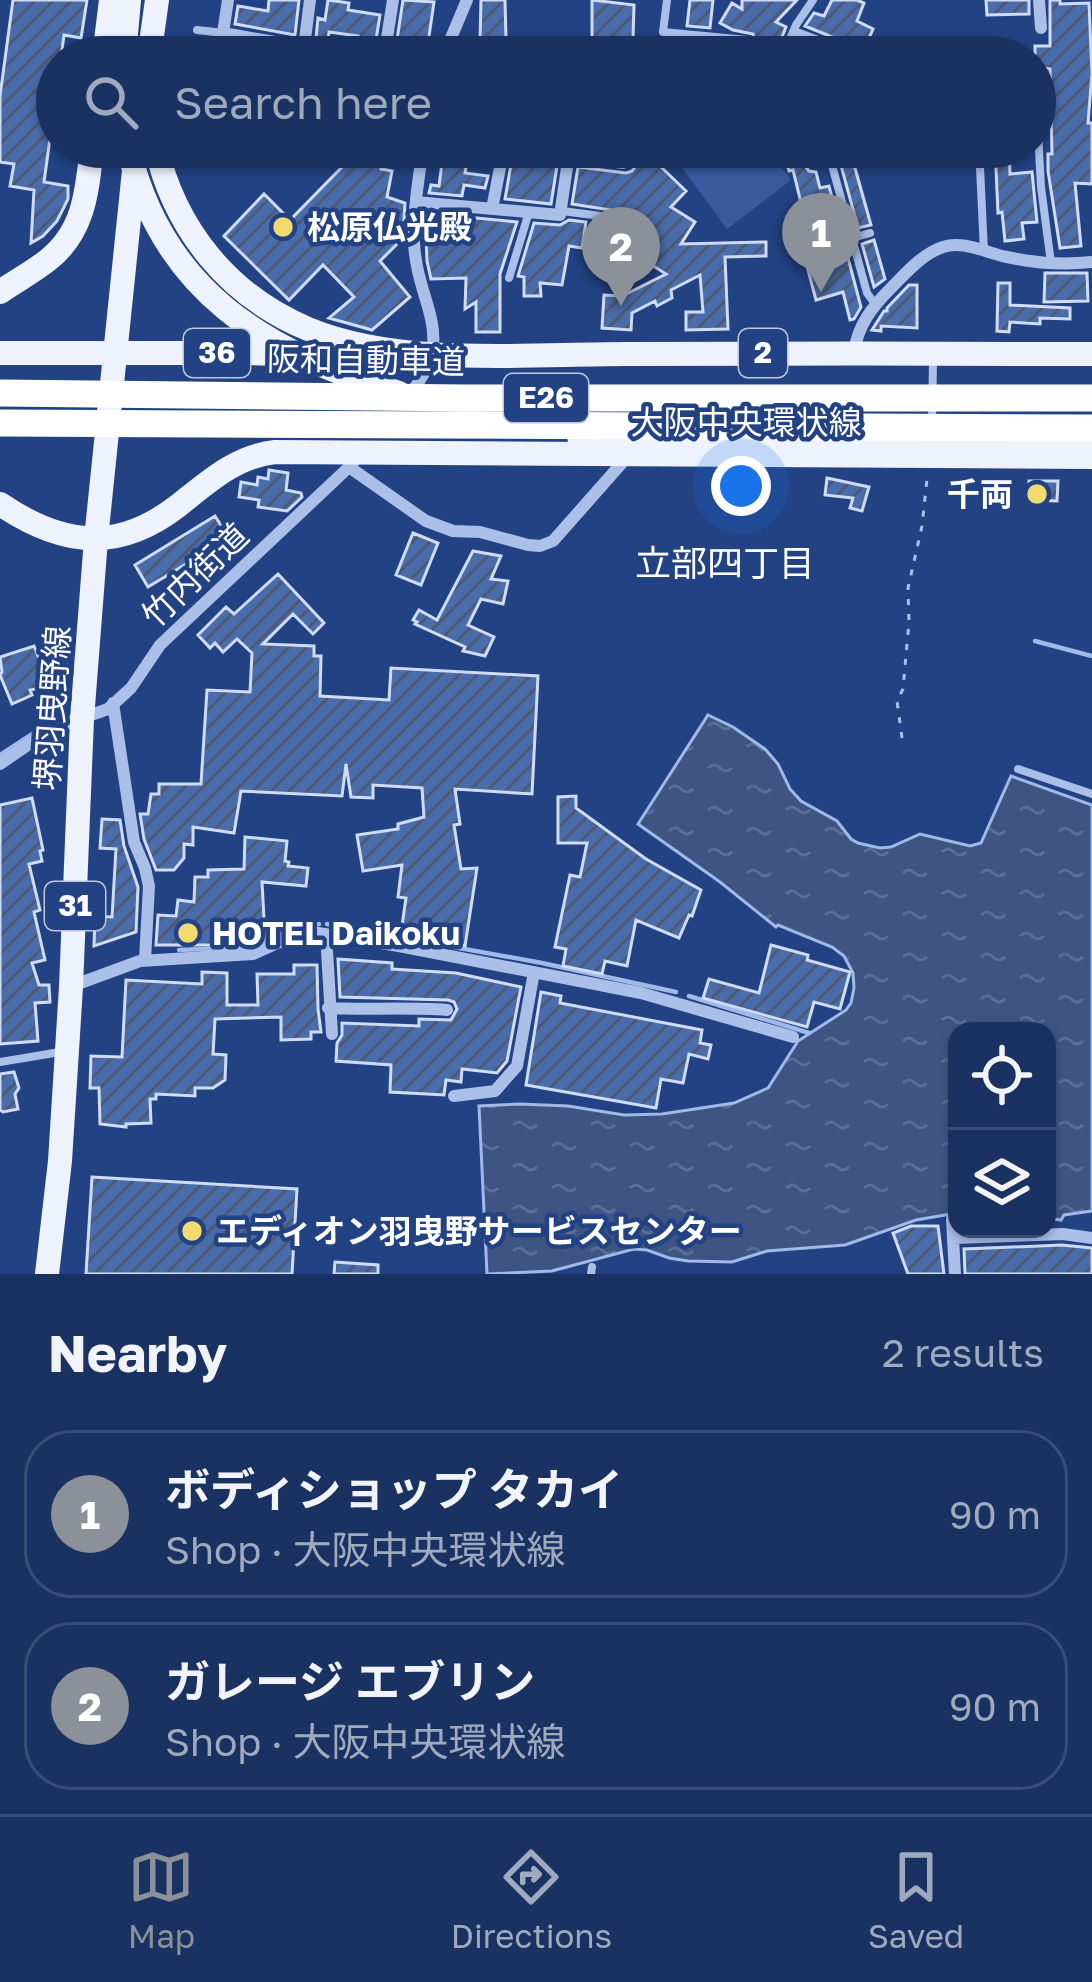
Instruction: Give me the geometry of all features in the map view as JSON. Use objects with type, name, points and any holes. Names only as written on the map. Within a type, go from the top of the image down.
[{"type":"highway","name":"阪和自動車道","points":[[0,393],[1092,398]]},
{"type":"highway","name":"阪和自動車道","points":[[0,423],[1092,428]]},
{"type":"main road","points":[[107,36],[111,0]]},
{"type":"main road","points":[[126,36],[129,0]]},
{"type":"main road","points":[[155,36],[159,0]]},
{"type":"main road","points":[[0,292],[43,265],[70,238],[84,205],[89,168]]},
{"type":"main road","name":"堺羽曳野線","points":[[47,1274],[67,1052],[82,719],[130,168]]},
{"type":"main road","name":"大阪中央環状線","points":[[134,168],[154,221],[180,263],[244,325],[332,370],[490,419],[581,438],[1092,443]]},
{"type":"main road","name":"大阪中央環状線","points":[[163,168],[172,198],[200,245],[233,284],[272,312],[323,335],[360,344],[434,354],[1092,354]]},
{"type":"main road","name":"36","points":[[0,353],[434,354]]},
{"type":"main road","name":"大阪中央環状線","points":[[0,504],[48,531],[118,536],[140,530],[214,476],[248,458],[274,452],[356,459],[629,455],[930,464],[1092,457]]},
{"type":"street","points":[[228,0],[223,33],[236,36]]},
{"type":"street","points":[[305,36],[310,0]]},
{"type":"street","points":[[387,36],[393,0]]},
{"type":"street","points":[[452,36],[467,0]]},
{"type":"street","points":[[1039,0],[1041,28]]},
{"type":"street","points":[[420,168],[414,241],[434,331],[434,354]]},
{"type":"street","points":[[492,209],[500,168]]},
{"type":"street","points":[[416,202],[560,215],[566,168]]},
{"type":"street","points":[[854,352],[862,323],[875,304],[929,253],[948,245],[1051,263],[1092,262]]},
{"type":"street","name":"竹内街道","points":[[0,764],[51,729],[113,704],[140,676],[160,645],[356,459],[422,380],[434,354]]},
{"type":"street","points":[[356,459],[426,520],[453,531],[480,532],[540,546],[553,541],[629,455]]},
{"type":"street","points":[[113,704],[134,842],[149,886],[145,960]]},
{"type":"street","points":[[71,987],[145,960],[254,954],[298,934],[326,934],[673,1000],[793,1037]]},
{"type":"street","points":[[326,934],[332,1034]]},
{"type":"street","points":[[454,1096],[495,1091],[517,1066],[534,972]]},
{"type":"street","points":[[328,1008],[447,1010]]},
{"type":"street","points":[[1056,1234],[1092,1238]]},
{"type":"street","points":[[953,1238],[955,1274]]},
{"type":"lane","points":[[667,0],[663,32],[705,36]]},
{"type":"lane","points":[[792,36],[813,0]]},
{"type":"lane","points":[[196,30],[223,36]]},
{"type":"lane","points":[[794,31],[808,36]]},
{"type":"lane","points":[[833,168],[867,293],[875,304]]},
{"type":"lane","points":[[980,168],[984,251]]},
{"type":"lane","points":[[1040,168],[1051,263]]},
{"type":"lane","points":[[560,211],[608,217]]},
{"type":"lane","points":[[509,278],[529,212]]},
{"type":"lane","points":[[852,238],[870,233]]},
{"type":"lane","points":[[930,464],[934,353]]},
{"type":"lane","points":[[1018,769],[1092,794]]},
{"type":"lane","points":[[0,1062],[67,1052]]},
{"type":"path","points":[[902,738],[897,701],[903,689],[910,622],[908,588],[930,464]]},
{"type":"shaded area","points":[[682,168],[782,168],[791,180],[727,229]]},
{"type":"water","points":[[708,715],[765,749],[801,801],[837,821],[858,843],[891,847],[920,834],[970,846],[981,843],[1011,776],[1092,805],[1092,1211],[1056,1219],[1056,1022],[948,1022],[948,1215],[916,1220],[845,1245],[767,1251],[732,1262],[688,1261],[634,1249],[552,1271],[487,1274],[479,1106],[568,1106],[624,1115],[734,1103],[768,1088],[798,1041],[851,1003],[853,973],[844,956],[776,927],[638,824]]},
{"type":"building","points":[[13,0],[87,0],[81,36],[36,36],[36,168],[46,168],[44,182],[68,186],[68,199],[57,221],[31,243],[34,190],[10,186],[14,164],[0,162],[0,96]]},
{"type":"building","points":[[269,0],[299,0],[295,35],[235,24],[238,6],[268,11]]},
{"type":"building","points":[[328,0],[349,3],[348,10],[380,15],[377,36],[329,32],[329,36],[316,36],[318,18],[325,20]]},
{"type":"building","points":[[403,0],[434,2],[429,36],[398,36]]},
{"type":"building","points":[[481,0],[505,0],[506,36],[480,36]]},
{"type":"building","points":[[592,0],[634,5],[633,36],[592,36]]},
{"type":"building","points":[[690,0],[713,0],[710,28],[687,26]]},
{"type":"building","points":[[742,0],[797,0],[776,22],[786,27],[782,36],[753,36],[720,23],[732,3],[742,9]]},
{"type":"building","points":[[832,0],[857,0],[864,3],[857,21],[873,29],[870,36],[830,36],[805,26],[814,13],[824,16]]},
{"type":"building","points":[[986,0],[1029,0],[1029,14],[987,15]]},
{"type":"building","points":[[1050,0],[1089,3],[1092,184],[1075,183],[1081,246],[1060,248],[1048,171],[1056,168],[1056,36],[1050,36]]},
{"type":"building","points":[[341,168],[392,171],[387,197],[405,203],[403,238],[380,261],[410,297],[372,330],[329,318],[354,297],[323,265],[289,300],[224,236],[264,194],[290,220]]},
{"type":"building","points":[[441,168],[466,168],[465,173],[488,176],[485,188],[464,185],[462,196],[429,193],[431,185],[439,186]]},
{"type":"building","points":[[510,168],[557,168],[551,204],[505,199]]},
{"type":"building","points":[[578,168],[662,168],[686,191],[671,207],[695,222],[681,244],[766,242],[766,256],[725,257],[728,329],[686,330],[686,312],[703,312],[700,275],[671,290],[672,298],[632,313],[631,330],[602,328],[604,295],[622,296],[666,274],[621,245],[633,226],[624,221],[629,213],[572,204]]},
{"type":"building","points":[[788,168],[807,168],[816,172],[820,188],[829,186],[861,307],[854,319],[850,320],[843,292],[816,300],[792,210],[802,207],[793,170]]},
{"type":"building","points":[[842,168],[855,168],[871,225],[858,228]]},
{"type":"building","points":[[996,168],[1010,168],[1010,174],[1032,172],[1037,222],[1022,223],[1024,239],[1005,241],[1002,212],[998,213]]},
{"type":"building","points":[[425,213],[517,222],[500,274],[500,332],[476,332],[476,302],[465,309],[466,278],[431,279]]},
{"type":"building","points":[[569,220],[586,222],[582,248],[569,246],[562,285],[540,283],[541,296],[524,296],[524,277],[518,276],[534,223],[560,225]]},
{"type":"building","points":[[874,240],[885,279],[874,287],[862,244]]},
{"type":"building","points":[[1045,273],[1087,273],[1088,301],[1044,302]]},
{"type":"building","points":[[998,283],[1010,283],[1010,305],[1070,308],[1070,319],[1010,322],[1009,332],[997,331]]},
{"type":"building","points":[[909,285],[917,285],[917,328],[872,330],[884,311]]},
{"type":"building","points":[[269,470],[288,473],[286,490],[301,493],[287,511],[258,507],[259,500],[239,497],[241,482],[257,485],[258,477],[268,479]]},
{"type":"building","points":[[827,478],[869,487],[862,511],[850,508],[853,498],[825,495]]},
{"type":"building","points":[[1029,481],[1058,481],[1057,501],[1032,500]]},
{"type":"building","points":[[215,516],[229,538],[148,587],[135,565]]},
{"type":"building","points":[[413,533],[438,543],[421,585],[396,575]]},
{"type":"building","points":[[473,551],[501,556],[491,579],[508,581],[503,604],[481,599],[468,625],[494,637],[485,656],[463,651],[465,647],[413,620],[419,610],[437,620]]},
{"type":"building","points":[[278,574],[324,623],[313,634],[293,614],[263,644],[314,646],[314,656],[321,656],[320,696],[389,700],[391,668],[538,676],[532,794],[455,789],[460,824],[454,825],[461,869],[477,868],[465,946],[401,933],[406,898],[398,897],[402,865],[363,871],[357,835],[398,829],[398,824],[424,817],[422,788],[373,785],[373,798],[351,797],[346,764],[342,796],[241,791],[234,833],[193,827],[193,845],[184,844],[184,858],[174,870],[156,870],[140,814],[148,814],[151,794],[159,794],[159,784],[201,784],[207,690],[250,692],[252,653],[237,639],[223,652],[215,643],[210,648],[198,635],[226,607],[234,614]]},
{"type":"building","points":[[34,646],[39,658],[55,655],[58,668],[67,665],[67,682],[30,690],[32,695],[12,704],[0,675],[0,657]]},
{"type":"building","points":[[576,796],[576,808],[646,859],[701,890],[679,938],[636,920],[627,966],[605,961],[602,974],[563,966],[566,949],[555,947],[570,875],[580,877],[587,843],[558,843],[558,797]]},
{"type":"building","points":[[32,798],[43,850],[42,861],[29,864],[45,960],[32,963],[39,985],[49,985],[50,1002],[35,1003],[38,1041],[0,1044],[0,805]]},
{"type":"building","points":[[102,819],[120,820],[138,887],[136,932],[94,946],[95,916],[112,917],[116,849],[100,848]]},
{"type":"building","points":[[245,837],[287,841],[288,866],[308,868],[306,886],[262,882],[265,937],[222,938],[222,945],[156,945],[158,915],[176,916],[178,900],[194,902],[195,877],[208,877],[208,870],[244,869]]},
{"type":"building","points":[[771,945],[850,972],[840,1009],[814,1002],[807,1027],[703,998],[709,979],[759,993]]},
{"type":"building","points":[[338,959],[392,963],[392,969],[456,973],[521,987],[507,1061],[497,1073],[462,1069],[461,1082],[446,1080],[444,1095],[390,1092],[391,1065],[336,1061],[342,1023],[419,1026],[419,1019],[451,1020],[457,1009],[448,1000],[340,997]]},
{"type":"building","points":[[294,965],[317,965],[321,1032],[311,1032],[311,1039],[281,1040],[281,1017],[215,1019],[213,1054],[226,1055],[225,1080],[213,1088],[195,1088],[195,1096],[156,1094],[156,1099],[150,1099],[151,1123],[100,1124],[99,1088],[90,1088],[91,1056],[122,1057],[126,980],[202,984],[202,972],[227,973],[227,1005],[258,1005],[257,974],[294,974]]},
{"type":"building","points":[[541,992],[561,996],[560,1003],[702,1030],[700,1043],[711,1045],[708,1059],[689,1054],[683,1083],[661,1079],[656,1108],[526,1085]]},
{"type":"building","points":[[14,1072],[18,1109],[3,1112],[0,1074]]},
{"type":"building","name":"エディオン羽曳野サービスセンター","points":[[92,1177],[297,1189],[292,1274],[86,1274]]},
{"type":"building","points":[[911,1226],[938,1226],[944,1274],[908,1274],[893,1233]]},
{"type":"building","points":[[1092,1248],[1092,1274],[965,1274],[964,1249]]},
{"type":"building","points":[[335,1262],[378,1265],[378,1274],[334,1274]]},
{"type":"waterway","points":[[1035,641],[1092,656]]},
{"type":"waterway","points":[[0,755],[54,720]]},
{"type":"waterway","points":[[179,950],[251,947],[289,929],[319,924]]},
{"type":"waterway","points":[[327,924],[676,992]]},
{"type":"waterway","points":[[689,996],[809,1033]]},
{"type":"place","name":"松原仏光殿","points":[[283,227]]},
{"type":"place","name":"ボディショップ タカイ","points":[[821,292]]},
{"type":"place","name":"ガレージ エブリン","points":[[621,306]]},
{"type":"place","name":"千両","points":[[1037,494]]},
{"type":"place","name":"HOTEL Daikoku","points":[[188,933]]},
{"type":"place","name":"エディオン羽曳野サービスセンター","points":[[192,1231]]},
{"type":"district","name":"立部四丁目","points":[[725,563]]}]
